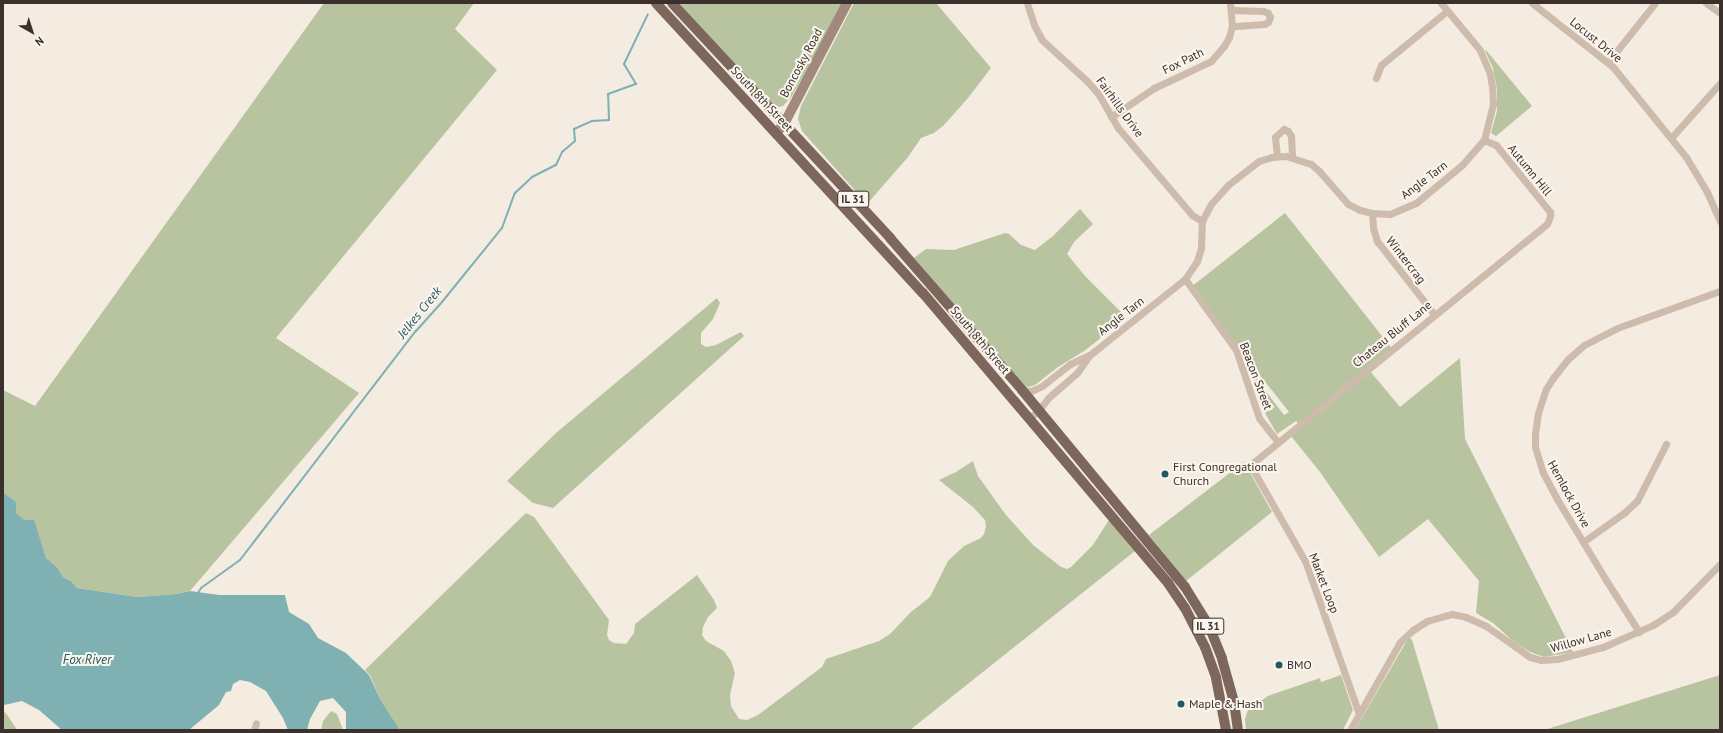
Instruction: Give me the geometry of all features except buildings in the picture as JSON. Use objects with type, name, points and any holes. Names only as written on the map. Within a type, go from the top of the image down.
[{"type":"main road","name":"South 8th Street","points":[[656,3],[923,293],[1168,583],[1185,608],[1209,659],[1222,705],[1226,730]]},
{"type":"main road","name":"South 8th Street","points":[[672,3],[890,238],[1022,390],[1169,566],[1195,602],[1209,626],[1222,659],[1234,702],[1238,730]]},
{"type":"street","name":"Boncosky Road","points":[[776,133],[784,124],[847,3]]},
{"type":"street","name":"Fairhills Drive","points":[[1027,3],[1034,25],[1042,40],[1087,81],[1099,95],[1118,128],[1192,215],[1202,221]]},
{"type":"street","name":"Angle Tarn","points":[[1022,390],[1030,391],[1042,386],[1070,364],[1091,354],[1185,279],[1197,261],[1201,248],[1202,221],[1211,204],[1228,185],[1259,162],[1277,156],[1292,157],[1311,164],[1348,204],[1372,214],[1390,214],[1416,203],[1462,164],[1484,140],[1493,104],[1490,74],[1480,50],[1441,3]]},
{"type":"street","name":"Locust Drive","points":[[1532,3],[1608,62],[1671,138],[1694,170],[1720,221]]},
{"type":"street","points":[[1608,62],[1655,3]]},
{"type":"street","points":[[1706,3],[1720,13]]},
{"type":"street","name":"Fox Path","points":[[1111,117],[1154,88],[1211,61],[1224,46],[1232,26],[1231,7]]},
{"type":"street","points":[[1231,7],[1263,11],[1268,13],[1270,18],[1268,22],[1264,24],[1232,26]]},
{"type":"street","points":[[1376,78],[1381,65],[1447,11]]},
{"type":"street","points":[[1671,138],[1720,82]]},
{"type":"street","points":[[1277,156],[1275,136],[1284,129],[1288,131],[1291,136],[1292,157]]},
{"type":"street","name":"Autumn Hill","points":[[1484,140],[1496,145],[1550,212],[1549,220]]},
{"type":"street","name":"Wintercrag","points":[[1372,214],[1373,228],[1377,241],[1434,314]]},
{"type":"street","name":"Chateau Bluff Lane","points":[[1252,468],[1254,462],[1434,314],[1547,224],[1549,220]]},
{"type":"street","name":"Beacon Street","points":[[1185,279],[1236,350],[1259,418],[1278,442]]},
{"type":"street","name":"Hemlock Drive","points":[[1639,632],[1583,542],[1543,473],[1535,446],[1538,413],[1546,389],[1568,359],[1594,339],[1629,323],[1720,292]]},
{"type":"street","name":"Angle Tarn","points":[[1028,418],[1038,411],[1048,398],[1076,373],[1091,354]]},
{"type":"street","points":[[1583,542],[1625,512],[1637,501],[1666,444]]},
{"type":"street","name":"Market Loop","points":[[1252,468],[1305,561],[1359,714]]},
{"type":"street","name":"Willow Lane","points":[[1350,730],[1400,642],[1419,625],[1436,617],[1452,614],[1466,617],[1486,626],[1524,654],[1546,660],[1579,654],[1639,632],[1673,612],[1720,564]]},
{"type":"green space","points":[[324,3],[474,3],[455,29],[497,70],[276,338],[359,393],[190,591],[177,594],[137,597],[77,588],[71,581],[63,577],[57,567],[46,558],[38,534],[16,513],[16,502],[3,492],[3,390],[35,406]]},
{"type":"green space","points":[[679,3],[844,3],[792,96],[783,106],[778,107],[773,105],[760,92]]},
{"type":"green space","points":[[854,3],[936,3],[991,68],[968,98],[944,125],[934,133],[921,138],[908,157],[867,204],[802,131],[798,119],[801,106]]},
{"type":"green space","points":[[1486,50],[1532,106],[1496,136],[1491,133],[1497,111],[1497,89],[1493,68],[1485,51]]},
{"type":"green space","points":[[1080,209],[1093,224],[1074,242],[1067,254],[1085,276],[1127,318],[1084,351],[1058,367],[1035,385],[1028,387],[1020,383],[914,258],[926,249],[954,250],[1005,233],[1009,234],[1021,245],[1035,250],[1053,236]]},
{"type":"green space","points":[[1285,213],[1393,350],[1299,424],[1296,421],[1277,434],[1261,406],[1246,357],[1191,287]],"holes":[[[1252,365],[1289,412],[1284,415],[1258,381]]]},
{"type":"green space","points":[[717,298],[720,303],[713,319],[701,333],[701,344],[706,347],[716,345],[741,332],[744,336],[553,508],[533,503],[507,481],[556,433]]},
{"type":"green space","points":[[1460,358],[1465,439],[1573,652],[1544,657],[1530,652],[1513,641],[1493,623],[1476,613],[1479,581],[1428,519],[1379,557],[1320,472],[1291,436],[1370,371],[1400,407]]},
{"type":"green space","points":[[973,461],[978,476],[1006,515],[1033,545],[1061,567],[1067,569],[1071,567],[1093,545],[1109,520],[1135,551],[910,730],[400,730],[380,699],[370,675],[365,670],[526,513],[534,517],[609,620],[607,635],[609,640],[614,643],[626,644],[634,633],[635,624],[697,575],[714,600],[717,608],[708,617],[703,627],[702,635],[706,641],[724,651],[731,661],[735,673],[730,695],[731,706],[739,719],[747,720],[758,715],[822,667],[826,659],[879,641],[890,634],[911,612],[930,597],[948,561],[964,546],[981,538],[984,534],[986,527],[985,520],[973,507],[939,480],[956,472]]},
{"type":"green space","points":[[1244,462],[1272,512],[1186,581],[1149,535]]},
{"type":"green space","points":[[1409,637],[1412,640],[1439,730],[1355,730]]},
{"type":"green space","points":[[1341,675],[1353,710],[1343,730],[1246,730],[1245,719],[1248,710],[1268,696],[1320,678],[1321,682]]},
{"type":"green space","points":[[1720,675],[1720,730],[1544,730]]},
{"type":"green space","points":[[3,710],[8,716],[17,730],[3,730]]},
{"type":"green space","points":[[331,711],[337,714],[343,730],[321,730],[323,721]]},
{"type":"water","name":"Fox River","points":[[3,492],[16,502],[16,513],[24,520],[34,520],[46,558],[57,567],[63,577],[71,581],[77,588],[137,597],[177,594],[190,591],[219,595],[285,595],[289,612],[309,624],[318,638],[346,653],[369,675],[380,699],[400,730],[346,730],[346,712],[333,698],[320,701],[310,719],[307,730],[288,730],[283,718],[266,691],[250,682],[240,680],[233,684],[231,691],[226,692],[219,705],[189,730],[62,730],[39,710],[22,701],[4,705]]},
{"type":"waterway","name":"Jelkes Creek","points":[[197,594],[201,588],[240,560],[416,331],[442,302],[502,228],[515,193],[532,177],[556,165],[562,152],[575,141],[574,129],[592,121],[609,120],[608,94],[636,84],[624,64],[648,14]]},
{"type":"place","name":"First Congregational Church","points":[[1165,474]]},
{"type":"place","name":"BMO","points":[[1279,665]]},
{"type":"place","name":"Maple & Hash","points":[[1181,704]]}]
